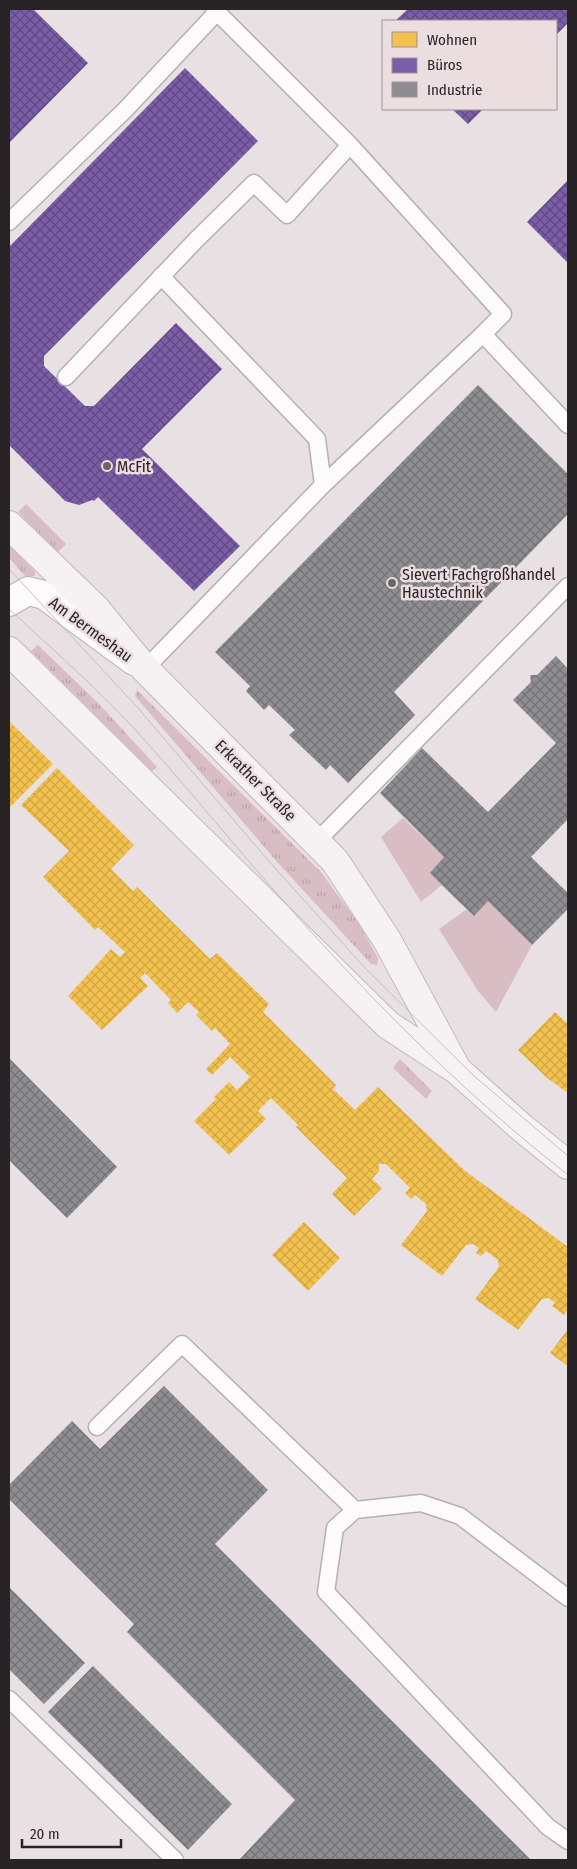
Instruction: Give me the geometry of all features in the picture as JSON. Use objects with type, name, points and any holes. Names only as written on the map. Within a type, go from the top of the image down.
[{"type":"main road","name":"Erkrather Straße","points":[[9,525],[96,609],[145,669],[335,861],[373,917],[457,1070]]},
{"type":"main road","name":"Erkrather Straße","points":[[9,651],[388,1025],[457,1070],[506,1115],[568,1165]]},
{"type":"street","name":"Am Bermeshau","points":[[9,602],[28,591],[44,595],[145,669]]},
{"type":"lane","points":[[9,222],[124,110],[215,10],[350,145],[503,314],[324,485],[145,669]]},
{"type":"lane","points":[[66,377],[254,183],[286,215],[350,145]]},
{"type":"lane","points":[[162,276],[317,438],[324,485]]},
{"type":"lane","points":[[483,334],[568,425]]},
{"type":"lane","points":[[317,841],[568,586]]},
{"type":"lane","points":[[97,1427],[182,1344],[355,1510]]},
{"type":"lane","points":[[568,1598],[460,1516],[421,1503],[355,1510],[335,1528],[326,1592],[548,1827],[568,1841]]},
{"type":"lane","points":[[9,1699],[175,1860]]},
{"type":"green space","points":[[26,504],[66,544],[58,552],[18,512]]},
{"type":"green space","points":[[9,545],[35,572],[35,576],[25,576],[9,558]]},
{"type":"green space","points":[[38,645],[99,704],[157,767],[152,771],[31,651]]},
{"type":"green space","points":[[137,690],[321,872],[359,924],[378,958],[377,965],[371,964],[278,863],[135,696]]},
{"type":"green space","points":[[403,818],[444,857],[442,885],[421,902],[381,837]]},
{"type":"green space","points":[[488,901],[532,945],[496,1012],[478,991],[439,929],[467,909],[474,916]]},
{"type":"green space","points":[[400,1059],[432,1091],[426,1099],[393,1068]]},
{"type":"building: Wohnen","points":[[9,721],[53,764],[9,808]]},
{"type":"building: Wohnen","points":[[57,768],[134,845],[111,869],[133,891],[137,887],[210,959],[217,953],[269,1004],[263,1012],[336,1085],[333,1089],[355,1110],[378,1087],[464,1170],[568,1247],[568,1309],[564,1315],[552,1306],[555,1303],[549,1298],[542,1299],[518,1330],[475,1299],[499,1267],[498,1260],[486,1251],[481,1256],[476,1253],[479,1248],[473,1244],[466,1245],[442,1276],[401,1245],[427,1211],[426,1204],[415,1195],[411,1199],[405,1193],[410,1188],[386,1164],[379,1164],[379,1171],[372,1179],[382,1188],[354,1216],[332,1194],[347,1178],[296,1127],[298,1125],[271,1098],[258,1111],[266,1119],[229,1155],[194,1121],[216,1099],[214,1097],[229,1082],[237,1090],[250,1077],[230,1057],[212,1075],[206,1069],[230,1044],[215,1028],[212,1031],[196,1015],[199,1012],[188,1002],[177,1013],[168,1003],[171,1000],[145,973],[140,978],[148,986],[102,1030],[68,996],[111,949],[120,957],[125,952],[98,927],[95,930],[43,877],[69,851],[21,805]]},
{"type":"building: Wohnen","points":[[555,1012],[567,1023],[568,1021],[568,1093],[546,1077],[518,1050]]},
{"type":"building: Wohnen","points":[[304,1222],[340,1258],[308,1291],[272,1255]]},
{"type":"building: Wohnen","points":[[568,1329],[568,1366],[550,1353]]},
{"type":"building: Büros","points":[[9,9],[33,9],[88,63],[9,143]]},
{"type":"building: Büros","points":[[408,9],[568,9],[568,23],[557,34],[557,20],[396,20]]},
{"type":"building: Büros","points":[[185,68],[258,141],[44,356],[44,366],[85,406],[94,406],[176,323],[222,369],[142,449],[240,546],[194,591],[98,497],[94,501],[79,505],[65,501],[9,445],[9,247]]},
{"type":"building: Büros","points":[[453,110],[482,110],[468,124]]},
{"type":"building: Büros","points":[[568,180],[568,263],[527,222]]},
{"type":"building: Industrie","name":"Sievert Fachgroßhandel Haustechnik","points":[[478,385],[568,474],[568,514],[394,692],[415,715],[348,783],[330,765],[326,770],[289,735],[295,730],[269,705],[264,710],[246,691],[250,686],[215,652]]},
{"type":"building: Industrie","points":[[556,656],[568,669],[568,819],[531,857],[568,893],[568,909],[532,945],[488,901],[474,916],[430,873],[444,857],[380,793],[422,748],[488,812],[556,743],[513,700],[531,682],[530,675],[537,675]]},
{"type":"building: Industrie","points":[[9,1058],[117,1167],[67,1218],[9,1160]]},
{"type":"building: Industrie","points":[[164,1386],[268,1490],[215,1544],[531,1860],[239,1860],[295,1800],[127,1632],[134,1624],[9,1499],[9,1485],[72,1421],[100,1449]]},
{"type":"building: Industrie","points":[[9,1587],[85,1663],[44,1704],[9,1669]]},
{"type":"building: Industrie","points":[[93,1666],[232,1804],[188,1850],[48,1712]]},
{"type":"tram line","points":[[9,569],[138,708],[266,858],[366,969],[473,1075],[568,1156]]},
{"type":"tram line","points":[[9,609],[84,678],[128,722],[288,906],[387,1013],[493,1113],[568,1175]]},
{"type":"place","name":"McFit","points":[[107,466]]},
{"type":"place","name":"Sievert Fachgroßhandel Haustechnik","points":[[392,583]]}]
